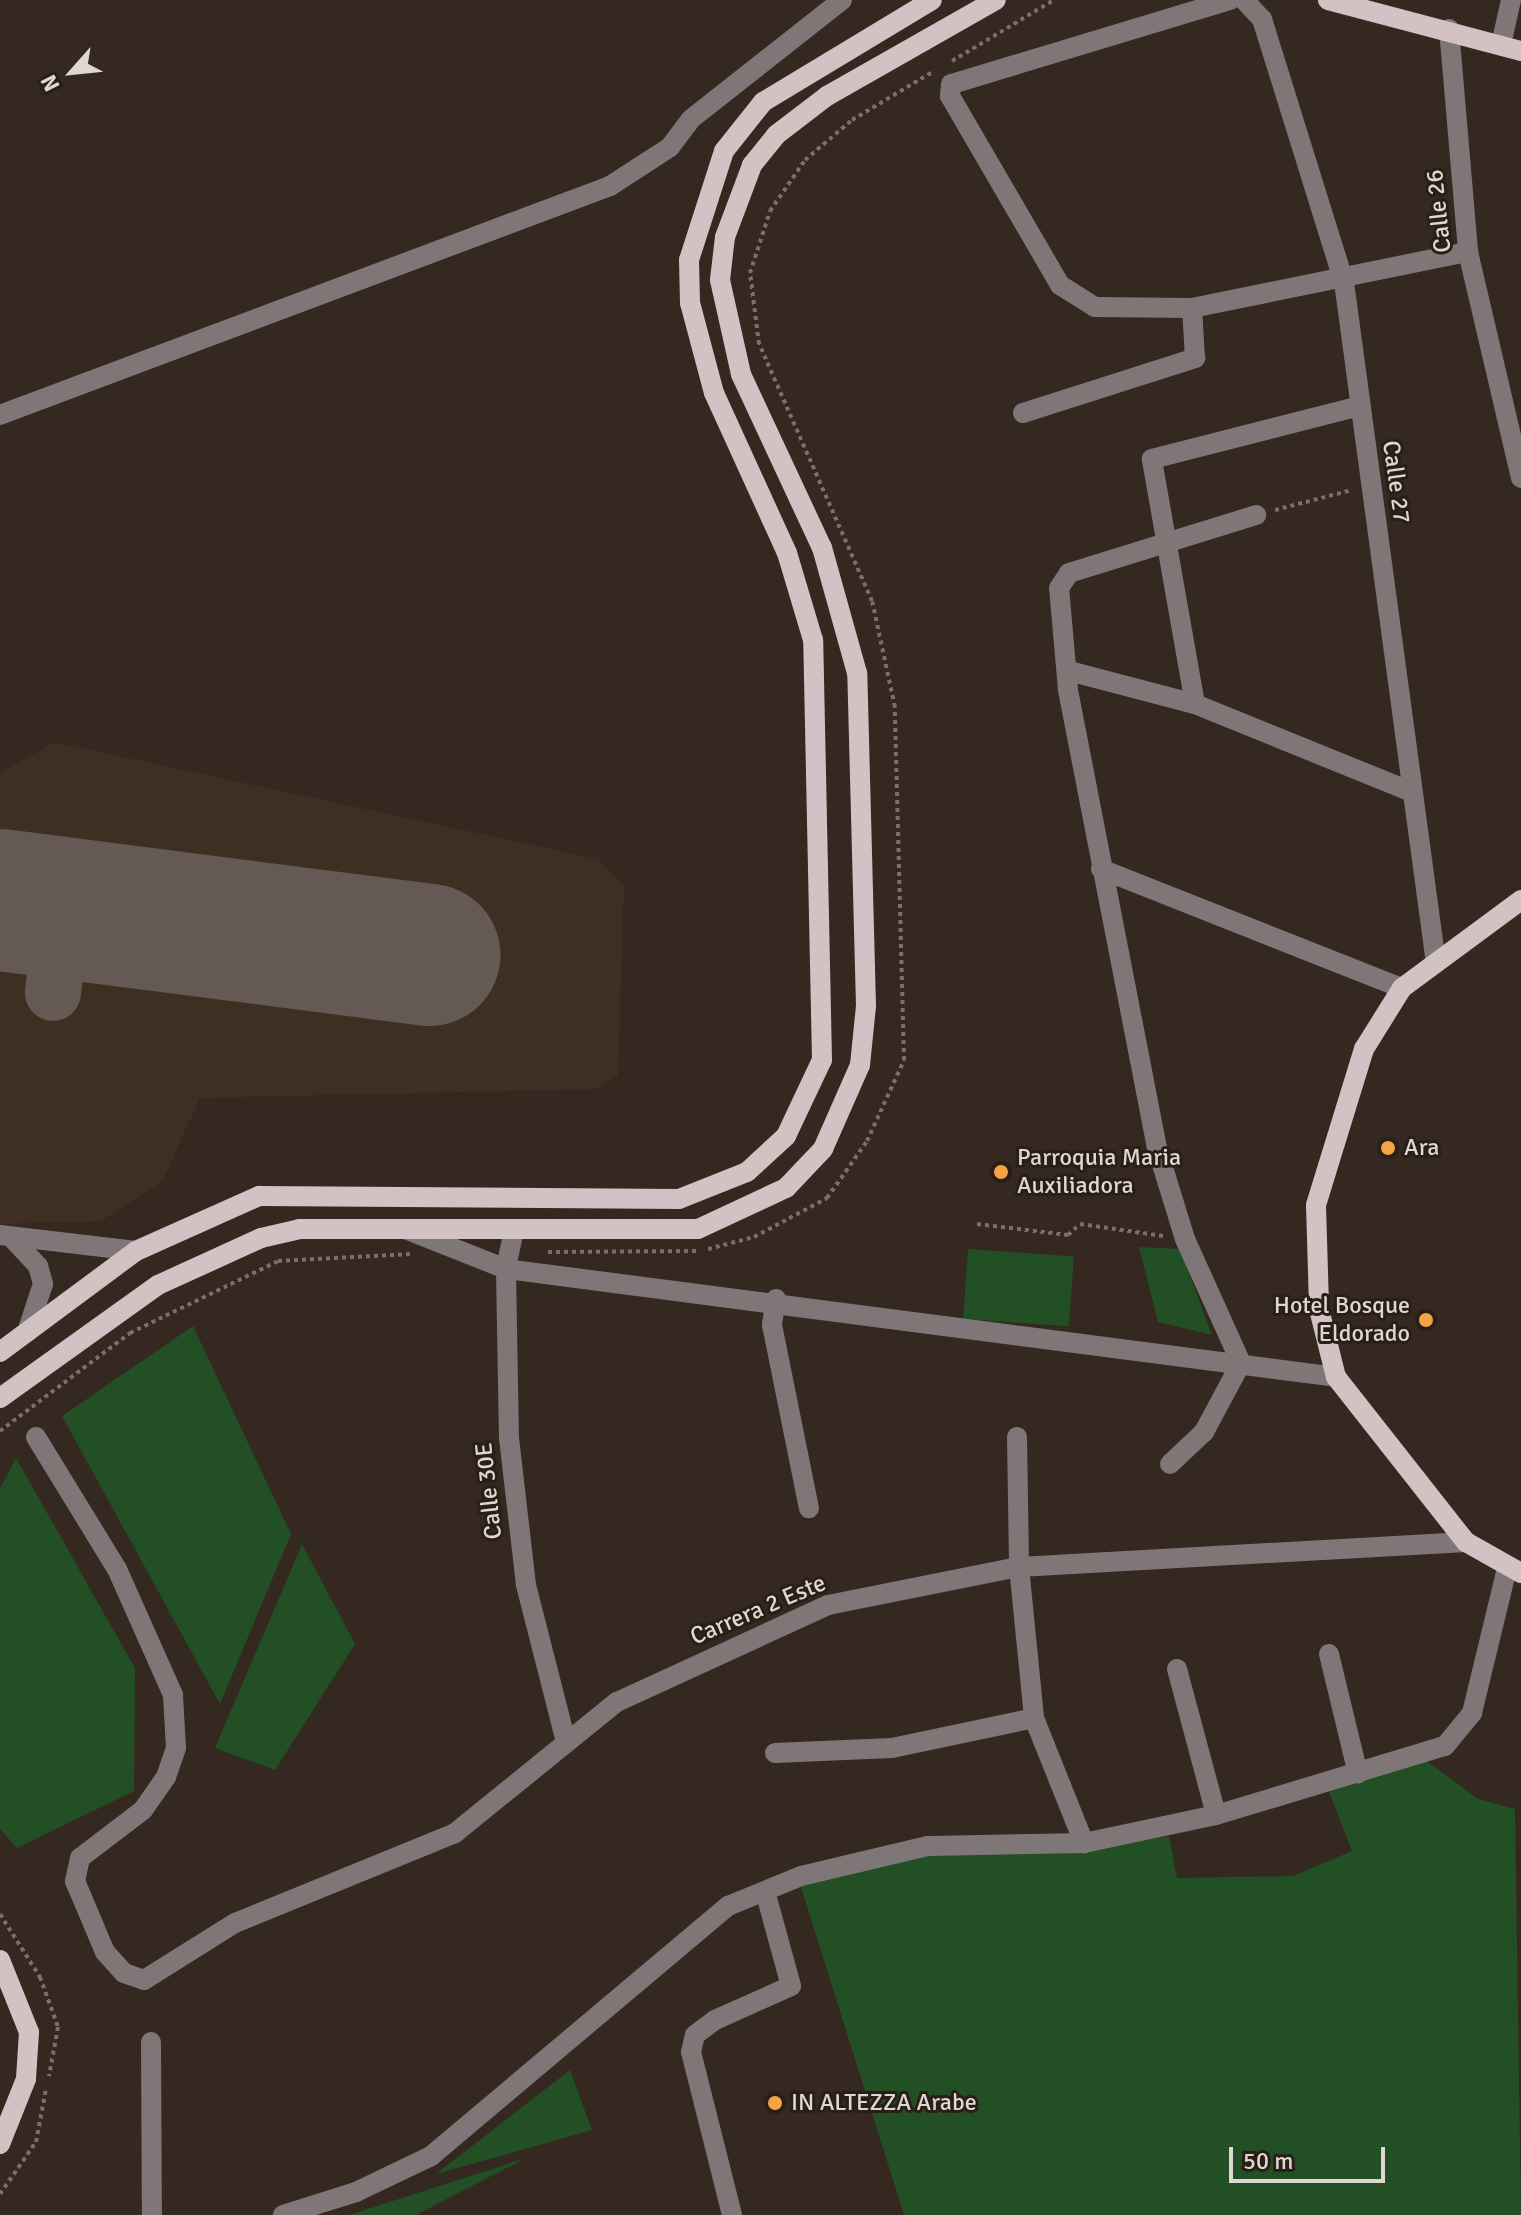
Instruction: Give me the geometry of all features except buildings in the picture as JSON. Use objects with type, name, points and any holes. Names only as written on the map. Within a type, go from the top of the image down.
[{"type":"main road","points":[[0,1352],[136,1251],[259,1196],[679,1199],[747,1172],[786,1136],[822,1060],[813,640],[787,553],[714,393],[690,303],[689,260],[724,151],[763,102],[932,0]]},
{"type":"main road","points":[[0,1398],[158,1285],[226,1251],[299,1229],[660,1232],[735,1215],[786,1188],[823,1149],[847,1104],[866,1006],[857,673],[822,548],[741,374],[720,280],[725,237],[747,176],[776,135],[827,96],[996,0]]},
{"type":"main road","points":[[1328,0],[1449,29],[1511,48]]},
{"type":"main road","points":[[1514,1571],[1466,1542],[1336,1377],[1319,1309],[1316,1205],[1364,1049],[1402,988],[1521,900]]},
{"type":"main road","points":[[0,1960],[29,2032],[26,2079],[0,2144]]},
{"type":"street","points":[[0,415],[610,186],[670,147],[691,119],[842,0]]},
{"type":"street","points":[[1230,0],[963,75],[950,96],[1060,285],[1075,299],[1095,307],[1192,308],[1344,282],[1468,252]]},
{"type":"street","name":"Calle 27","points":[[1244,0],[1262,19],[1344,282],[1436,963]]},
{"type":"street","points":[[1511,0],[1511,48]]},
{"type":"street","name":"Calle 26","points":[[1449,29],[1468,252],[1516,427],[1521,478]]},
{"type":"street","points":[[1023,413],[1195,358],[1192,308]]},
{"type":"street","points":[[1195,704],[1150,468],[1158,454],[1360,406]]},
{"type":"street","points":[[1241,1363],[1185,1239],[1157,1148],[1101,869],[1069,671],[1061,579],[1256,515]]},
{"type":"street","points":[[1069,671],[1195,704],[1412,792]]},
{"type":"street","points":[[1101,869],[1402,988]]},
{"type":"street","points":[[405,1229],[457,1252],[1336,1377]]},
{"type":"street","name":"Calle 30E","points":[[514,1230],[509,1260],[509,1438],[526,1585],[566,1742]]},
{"type":"street","points":[[5,1236],[136,1251]]},
{"type":"street","points":[[5,1236],[38,1266],[43,1284],[27,1332]]},
{"type":"street","points":[[776,1299],[772,1325],[809,1508]]},
{"type":"street","points":[[1170,1464],[1204,1432],[1241,1363]]},
{"type":"street","name":"Carrera 2 Este","points":[[36,1437],[117,1569],[173,1695],[176,1748],[166,1777],[143,1810],[80,1858],[75,1881],[105,1952],[124,1973],[156,1979],[235,1923],[455,1833],[617,1702],[828,1605],[1019,1567],[1466,1542]]},
{"type":"street","points":[[1017,1437],[1019,1567],[1034,1718],[1084,1843]]},
{"type":"street","points":[[283,2215],[356,2192],[431,2156],[728,1906],[765,1891],[928,1846],[1084,1843],[1216,1815],[1445,1746],[1461,1733],[1514,1571]]},
{"type":"street","points":[[1329,1654],[1358,1774]]},
{"type":"street","points":[[1177,1669],[1216,1815]]},
{"type":"street","points":[[775,1753],[892,1748],[1034,1718]]},
{"type":"street","points":[[732,2215],[691,2052],[695,2035],[715,2020],[791,1986],[765,1891]]},
{"type":"street","points":[[151,2042],[152,2215]]},
{"type":"path","points":[[509,1260],[694,1252],[754,1237],[827,1198],[867,1141],[904,1060],[895,707],[872,601],[759,344],[750,273],[770,211],[805,160],[852,120],[1054,0]]},
{"type":"path","points":[[1256,515],[1370,485]]},
{"type":"path","points":[[977,1224],[1068,1235],[1080,1224],[1185,1239]]},
{"type":"path","points":[[0,1431],[130,1333],[278,1261],[457,1252]]},
{"type":"shaded area","points":[[54,742],[598,859],[624,886],[618,1076],[594,1089],[200,1098],[162,1182],[101,1221],[0,1224],[0,773]]},
{"type":"green space","points":[[1139,1247],[1180,1249],[1212,1335],[1158,1322]]},
{"type":"green space","points":[[968,1249],[1074,1256],[1069,1326],[963,1319]]},
{"type":"green space","points":[[193,1326],[291,1534],[220,1704],[62,1416]]},
{"type":"green space","points":[[16,1458],[135,1668],[134,1791],[17,1848],[0,1829],[0,1488]]},
{"type":"green space","points":[[302,1544],[355,1644],[275,1770],[215,1748]]},
{"type":"green space","points":[[1424,1759],[1478,1799],[1515,1809],[1521,2215],[904,2215],[800,1884],[915,1855],[1083,1851],[1169,1836],[1177,1878],[1293,1876],[1352,1851],[1328,1789]]},
{"type":"green space","points":[[570,2070],[592,2130],[436,2174]]},
{"type":"green space","points":[[526,2158],[416,2215],[349,2215]]},
{"type":"taxiway","points":[[53,993],[62,908]]},
{"type":"runway","points":[[0,900],[429,955]]},
{"type":"place","name":"Ara","points":[[1388,1148]]},
{"type":"place","name":"Parroquia Maria Auxiliadora","points":[[1001,1172]]},
{"type":"place","name":"Hotel Bosque Eldorado","points":[[1426,1320]]},
{"type":"place","name":"IN ALTEZZA Arabe","points":[[775,2103]]}]
